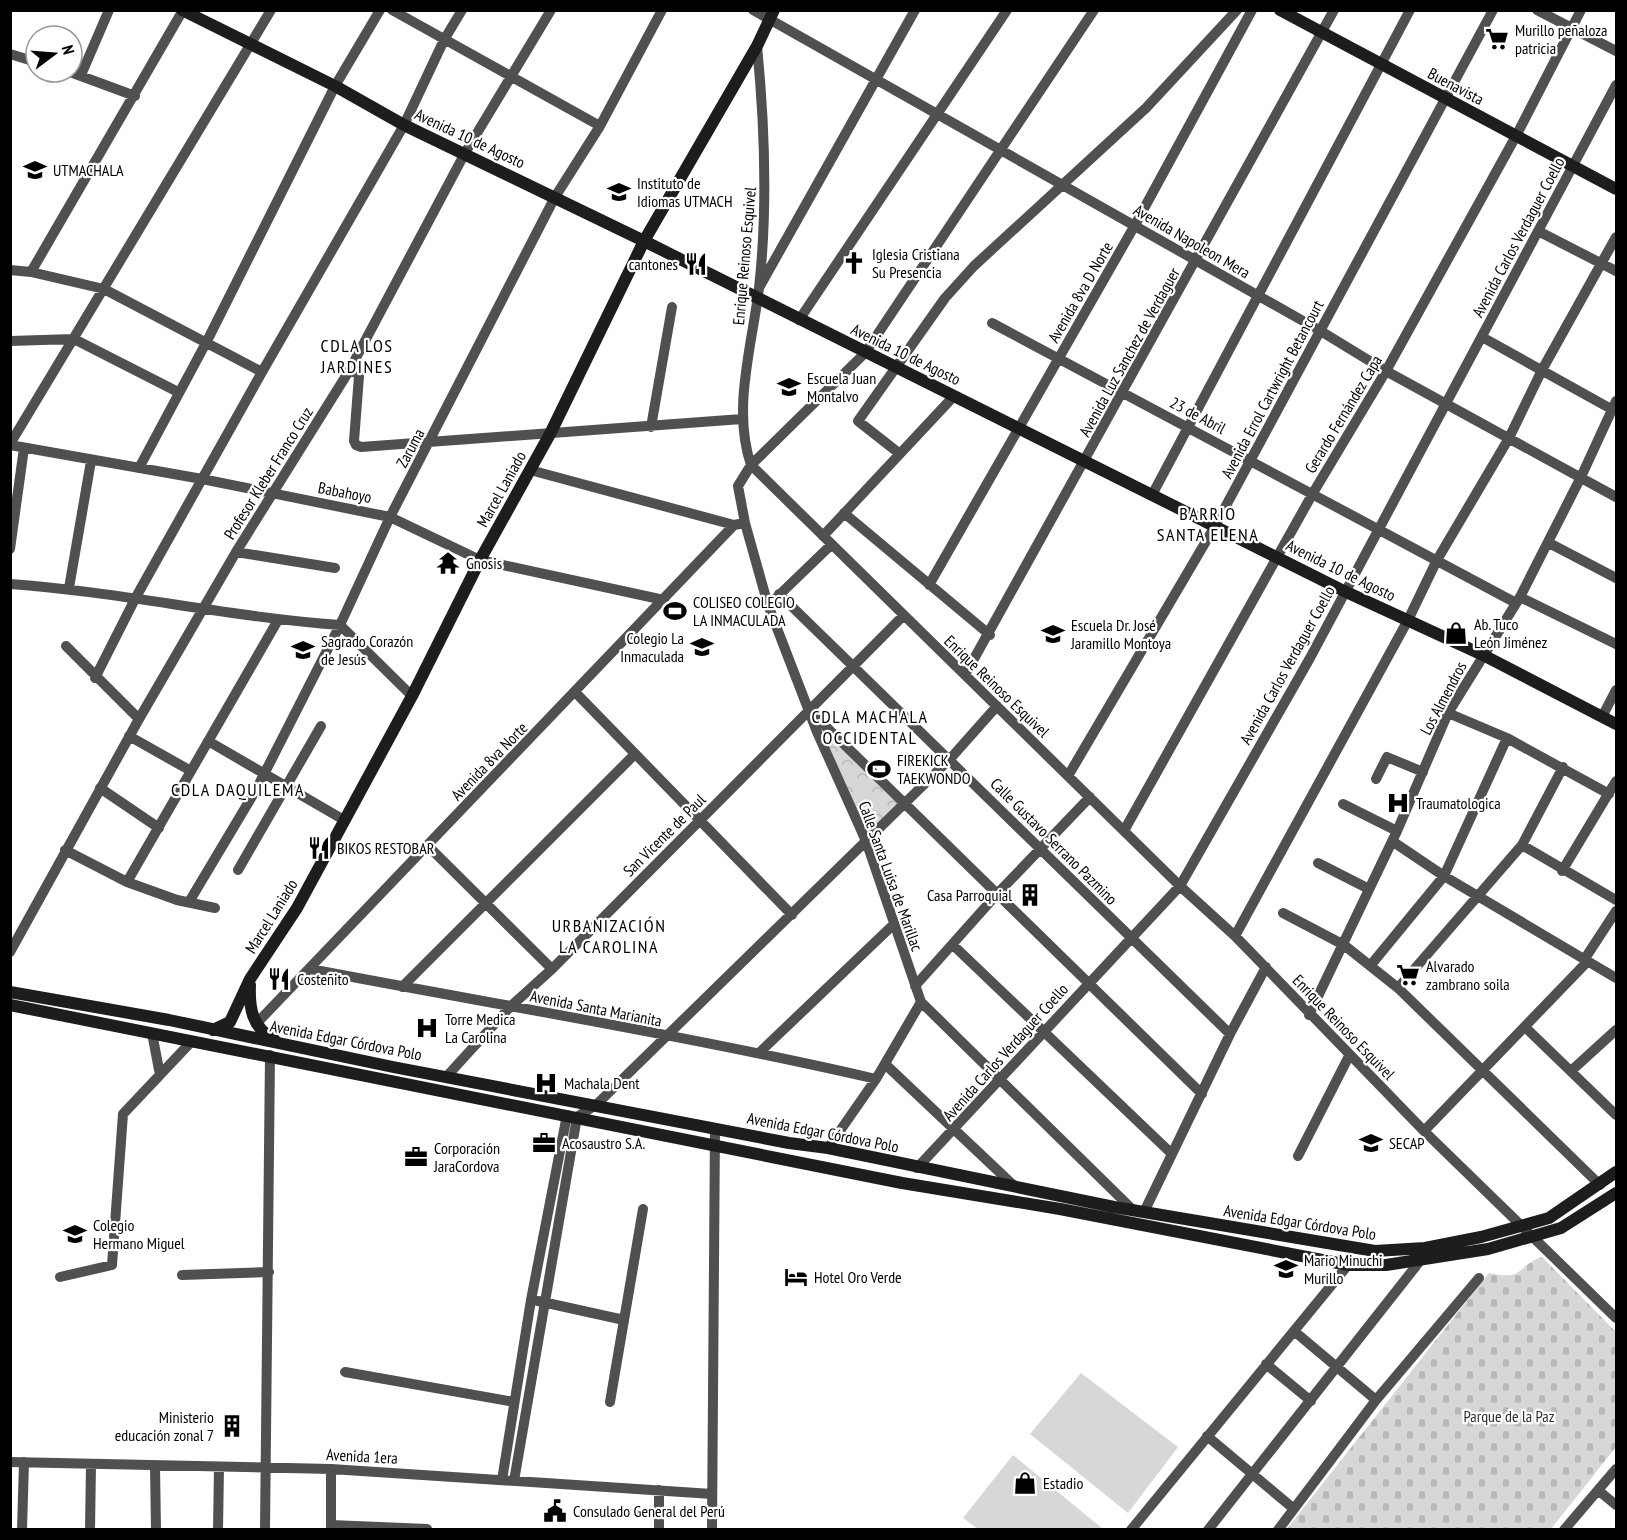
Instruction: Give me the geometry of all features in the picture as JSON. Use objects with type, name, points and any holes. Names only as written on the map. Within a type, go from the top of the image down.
[{"type":"main road","name":"Buenavista","points":[[1280,10],[1617,189]]},
{"type":"main road","name":"Avenida 10 de Agosto","points":[[183,11],[336,86],[404,125],[758,294],[799,320],[954,396],[1017,430],[1344,591],[1483,655],[1617,724]]},
{"type":"main road","name":"Marcel Laniado","points":[[211,1030],[230,1022],[250,979],[297,908],[412,696],[480,560],[550,434],[644,241],[757,46],[772,15]]},
{"type":"main road","name":"Marcel Laniado","points":[[250,979],[250,1005],[256,1024]]},
{"type":"main road","name":"Avenida Edgar Córdova Polo","points":[[10,992],[828,1148],[917,1168],[1012,1184],[1138,1211],[1375,1251],[1425,1248],[1549,1218],[1617,1172]]},
{"type":"main road","name":"Avenida Edgar Córdova Polo","points":[[10,1005],[270,1055],[892,1181],[1060,1209],[1347,1265],[1420,1262],[1488,1249],[1561,1228],[1617,1193]]},
{"type":"main road","points":[[256,1024],[266,1035],[283,1044]]},
{"type":"street","points":[[84,68],[109,10]]},
{"type":"street","points":[[10,444],[271,10]]},
{"type":"street","points":[[139,468],[207,341],[336,86],[380,10]]},
{"type":"street","points":[[393,10],[600,126]]},
{"type":"street","points":[[95,678],[136,597],[404,125],[444,40],[462,10]]},
{"type":"street","name":"Profesor Kleber Franco Cruz","points":[[10,952],[203,607],[349,371],[465,153],[551,10]]},
{"type":"street","name":"Zaruma","points":[[189,902],[263,774],[340,625],[390,517],[555,197],[600,126],[662,10]]},
{"type":"street","name":"Avenida Napoleon Mera","points":[[753,10],[772,15],[874,80],[998,150],[1062,183],[1319,330],[1386,371],[1617,497]]},
{"type":"street","points":[[758,294],[874,80],[915,10]]},
{"type":"street","points":[[799,320],[1007,10]]},
{"type":"street","points":[[751,465],[865,352],[998,150],[1094,10]]},
{"type":"street","points":[[900,454],[858,421],[945,298],[974,266],[1146,108],[1238,10]]},
{"type":"street","name":"Avenida 8va D Norte","points":[[929,585],[1135,225],[1252,10]]},
{"type":"street","name":"Avenida Luz Sanchez de Verdaguer","points":[[965,675],[990,635],[1197,262],[1334,10]]},
{"type":"street","points":[[1152,495],[1410,10]]},
{"type":"street","name":"Avenida Errol Cartwright Betancourt","points":[[1068,776],[1215,526],[1319,330],[1448,100],[1493,10]]},
{"type":"street","points":[[1537,10],[1570,29],[1617,51]]},
{"type":"street","name":"Gerardo Fernández Capa","points":[[1125,829],[1279,558],[1313,493],[1386,371],[1516,136],[1581,10]]},
{"type":"street","points":[[31,272],[183,11]]},
{"type":"street","name":"Enrique Reinoso Esquivel","points":[[757,46],[766,172],[758,294],[742,419],[745,447],[751,465],[1125,829],[1180,886],[1235,936],[1349,1056],[1617,1318]]},
{"type":"street","points":[[84,76],[135,96]]},
{"type":"street","name":"Avenida Carlos Verdaguer Coello","points":[[917,1168],[1046,1033],[1089,982],[1180,886],[1310,658],[1617,85]]},
{"type":"street","points":[[1538,231],[1617,271]]},
{"type":"street","points":[[1235,936],[1408,620],[1437,560],[1509,438],[1542,370],[1617,237]]},
{"type":"street","points":[[10,270],[31,272],[104,290],[207,341],[262,372]]},
{"type":"street","points":[[651,427],[672,307]]},
{"type":"street","name":"23 de Abril","points":[[992,323],[1437,560],[1518,600],[1617,644]]},
{"type":"street","points":[[1482,337],[1615,406]]},
{"type":"street","points":[[10,341],[74,339],[178,392]]},
{"type":"street","points":[[349,371],[358,373],[359,376],[354,441],[356,445],[550,434],[742,419]]},
{"type":"street","points":[[823,536],[954,396]]},
{"type":"street","name":"Los Almendros","points":[[1309,1015],[1395,836],[1448,713],[1518,600],[1615,406]]},
{"type":"street","name":"Babahoyo","points":[[10,444],[91,461],[202,479],[390,517],[480,560],[664,600]]},
{"type":"street","points":[[10,549],[24,448]]},
{"type":"street","points":[[69,588],[91,461]]},
{"type":"street","name":"Calle Santa Luisa de Marillac","points":[[751,465],[738,486],[739,524],[809,710],[866,841],[921,1002]]},
{"type":"street","points":[[530,470],[739,524]]},
{"type":"street","points":[[844,513],[990,635]]},
{"type":"street","name":"Avenida 8va Norte","points":[[256,1024],[739,524]]},
{"type":"street","points":[[1548,543],[1617,578]]},
{"type":"street","points":[[768,605],[831,545]]},
{"type":"street","points":[[236,552],[335,568]]},
{"type":"street","points":[[10,584],[69,588],[278,620],[340,625],[412,696]]},
{"type":"street","name":"Calle Gustavo Serrano Pazmino","points":[[779,594],[1230,1034]]},
{"type":"street","name":"San Vicente de Paul","points":[[447,1076],[510,1007],[552,969],[809,710],[855,667],[904,615]]},
{"type":"street","points":[[127,882],[278,620]]},
{"type":"street","points":[[66,646],[95,678],[139,719]]},
{"type":"street","points":[[1602,717],[1617,690]]},
{"type":"street","points":[[576,693],[792,915]]},
{"type":"street","points":[[572,1116],[597,1104],[950,759],[997,706]]},
{"type":"street","points":[[809,710],[906,802],[1202,1094]]},
{"type":"street","points":[[1448,713],[1507,738],[1609,794]]},
{"type":"street","points":[[238,870],[321,726]]},
{"type":"street","points":[[129,736],[190,771]]},
{"type":"street","points":[[1370,966],[1444,876],[1507,738]]},
{"type":"street","points":[[208,741],[344,820]]},
{"type":"street","points":[[402,987],[635,754]]},
{"type":"street","points":[[1376,779],[1387,757],[1424,772]]},
{"type":"street","points":[[1398,988],[1522,845],[1563,767]]},
{"type":"street","points":[[1563,871],[1617,781]]},
{"type":"street","points":[[100,788],[159,828]]},
{"type":"street","points":[[915,986],[954,946],[998,893],[1041,851],[1090,797]]},
{"type":"street","points":[[1343,804],[1395,836],[1444,876],[1617,978]]},
{"type":"street","points":[[1522,845],[1563,871],[1617,900]]},
{"type":"street","points":[[428,846],[552,969]]},
{"type":"street","points":[[65,850],[127,882],[177,900],[215,908]]},
{"type":"street","points":[[1318,863],[1369,889]]},
{"type":"street","points":[[1424,1131],[1586,961],[1617,911]]},
{"type":"street","points":[[1283,914],[1344,945],[1398,988],[1600,1185]]},
{"type":"street","points":[[760,1052],[893,925]]},
{"type":"street","points":[[954,946],[1172,1154]]},
{"type":"street","points":[[828,1148],[876,1079],[921,1002],[999,1082],[1138,1211],[1172,1154],[1230,1034],[1266,967]]},
{"type":"street","name":"Avenida Santa Marianita","points":[[310,969],[666,1037],[760,1052],[876,1079]]},
{"type":"street","points":[[1525,1027],[1617,1116]]},
{"type":"street","points":[[1571,1071],[1617,1030]]},
{"type":"street","points":[[152,1033],[160,1075]]},
{"type":"street","points":[[60,1277],[112,1265],[123,1114],[192,1041]]},
{"type":"street","points":[[265,1530],[270,1055]]},
{"type":"street","points":[[1298,1156],[1349,1056]]},
{"type":"street","points":[[885,1064],[1012,1184]]},
{"type":"street","points":[[502,1480],[531,1300],[572,1116]]},
{"type":"street","points":[[514,1481],[572,1116]]},
{"type":"street","points":[[712,1530],[716,1144],[714,1128]]},
{"type":"street","points":[[610,1402],[643,1209]]},
{"type":"street","points":[[1208,1530],[1420,1262]]},
{"type":"street","points":[[1133,1529],[1347,1265]]},
{"type":"street","points":[[182,1275],[269,1272]]},
{"type":"street","points":[[1278,1530],[1376,1400],[1479,1278]]},
{"type":"street","points":[[531,1300],[624,1320]]},
{"type":"street","points":[[1294,1330],[1376,1400]]},
{"type":"street","points":[[1266,1364],[1311,1401]]},
{"type":"street","points":[[345,1372],[514,1402]]},
{"type":"street","points":[[1207,1436],[1294,1509]]},
{"type":"street","name":"Avenida 1era","points":[[10,1462],[331,1469],[712,1494]]},
{"type":"street","points":[[22,1530],[24,1462]]},
{"type":"street","points":[[90,1530],[91,1464]]},
{"type":"street","points":[[155,1466],[156,1530]]},
{"type":"street","points":[[218,1530],[219,1467]]},
{"type":"street","points":[[331,1469],[331,1527],[427,1529]]},
{"type":"street","points":[[1564,1530],[1617,1469]]},
{"type":"street","points":[[659,1490],[659,1530]]},
{"type":"street","points":[[1599,1491],[1617,1505]]},
{"type":"green space","points":[[809,714],[904,806],[863,848]]},
{"type":"green space","name":"Parque de la Paz","points":[[1542,1257],[1616,1332],[1616,1447],[1551,1529],[1286,1530],[1489,1273],[1515,1274]]},
{"type":"green space","points":[[1081,1373],[1178,1447],[1128,1513],[1030,1434]]},
{"type":"green space","points":[[1013,1455],[1103,1529],[978,1529],[963,1518]]},
{"type":"place","name":"Murillo peñaloza patricia","points":[[1497,39]]},
{"type":"place","name":"UTMACHALA","points":[[35,170]]},
{"type":"place","name":"Instituto de Idiomas UTMACH","points":[[619,192]]},
{"type":"place","name":"Iglesia Cristiana Su Presencia","points":[[854,263]]},
{"type":"place","name":"cantones","points":[[696,264]]},
{"type":"place","name":"Escuela Juan Montalvo","points":[[789,387]]},
{"type":"place","name":"Gnosis","points":[[448,563]]},
{"type":"place","name":"COLISEO COLEGIO LA INMACULADA","points":[[675,611]]},
{"type":"place","name":"Ab. Tuco León Jiménez","points":[[1456,633]]},
{"type":"place","name":"Escuela Dr. José Jaramillo Montoya","points":[[1053,634]]},
{"type":"place","name":"Colegio La Inmaculada","points":[[702,647]]},
{"type":"place","name":"Sagrado Corazón de Jesús","points":[[303,650]]},
{"type":"place","name":"FIREKICK TAEKWONDO","points":[[879,769]]},
{"type":"place","name":"Traumatologica","points":[[1398,803]]},
{"type":"place","name":"BIKOS RESTOBAR","points":[[319,848]]},
{"type":"place","name":"Casa Parroquial","points":[[1030,895]]},
{"type":"place","name":"Alvarado zambrano soila","points":[[1408,975]]},
{"type":"place","name":"Costeñito","points":[[279,979]]},
{"type":"place","name":"Torre Medica La Carolina","points":[[427,1028]]},
{"type":"place","name":"Machala Dent","points":[[546,1083]]},
{"type":"place","name":"Acosaustro S.A.","points":[[544,1143]]},
{"type":"place","name":"SECAP","points":[[1371,1143]]},
{"type":"place","name":"Corporación JaraCordova","points":[[416,1157]]},
{"type":"place","name":"Colegio Hermano Miguel","points":[[75,1234]]},
{"type":"place","name":"Mario Minuchi Murillo","points":[[1286,1269]]},
{"type":"place","name":"Hotel Oro Verde","points":[[796,1277]]},
{"type":"place","name":"Ministerio educación zonal 7","points":[[232,1426]]},
{"type":"place","name":"Estadio","points":[[1025,1483]]},
{"type":"place","name":"Consulado General del Perú","points":[[555,1511]]},
{"type":"district","name":"CDLA LOS JARDINES","points":[[357,355]]},
{"type":"district","name":"BARRIO SANTA ELENA","points":[[1208,523]]},
{"type":"district","name":"CDLA MACHALA OCCIDENTAL","points":[[870,726]]},
{"type":"district","name":"CDLA DAQUILEMA","points":[[238,789]]},
{"type":"district","name":"URBANIZACIÓN LA CAROLINA","points":[[609,935]]}]
